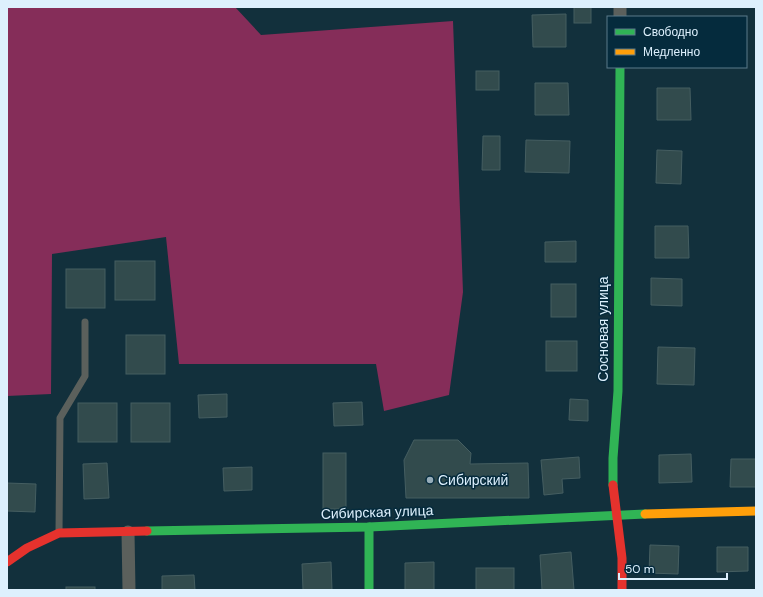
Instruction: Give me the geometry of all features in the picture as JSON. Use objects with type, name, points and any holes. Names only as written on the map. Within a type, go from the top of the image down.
[{"type":"street","name":"Сосновая улица","points":[[620,68],[618,391],[613,458],[613,492],[622,558],[622,590]]},
{"type":"street","name":"Сибирская улица","points":[[7,562],[27,548],[59,534],[369,527],[616,515],[756,511]]},
{"type":"street","points":[[369,527],[369,590]]},
{"type":"street","points":[[128,532],[129,590]]},
{"type":"lane","points":[[59,534],[60,418],[85,376],[85,322]]},
{"type":"shaded area","points":[[7,7],[235,7],[261,35],[453,21],[463,292],[449,395],[384,411],[376,364],[179,364],[166,237],[52,254],[51,394],[7,396]]},
{"type":"building","points":[[574,7],[591,7],[591,23],[574,23]]},
{"type":"building","points":[[566,14],[566,47],[533,47],[532,15]]},
{"type":"building","points":[[476,71],[499,71],[499,90],[476,90]]},
{"type":"building","points":[[535,83],[568,83],[569,115],[535,115]]},
{"type":"building","points":[[657,88],[690,88],[691,120],[657,120]]},
{"type":"building","points":[[483,136],[500,136],[500,170],[482,170]]},
{"type":"building","points":[[526,140],[570,141],[569,173],[525,172]]},
{"type":"building","points":[[657,150],[682,151],[681,184],[656,183]]},
{"type":"building","points":[[655,226],[688,226],[689,258],[655,258]]},
{"type":"building","points":[[576,241],[576,262],[545,262],[545,242]]},
{"type":"building","points":[[115,261],[155,261],[155,300],[115,300]]},
{"type":"building","points":[[66,269],[105,269],[105,308],[66,308]]},
{"type":"building","points":[[651,278],[682,279],[682,306],[651,305]]},
{"type":"building","points":[[551,284],[576,284],[576,317],[551,317]]},
{"type":"building","points":[[126,335],[165,335],[165,374],[126,374]]},
{"type":"building","points":[[546,341],[577,341],[577,371],[546,371]]},
{"type":"building","points":[[658,347],[695,348],[694,385],[657,384]]},
{"type":"building","points":[[227,394],[227,417],[199,418],[198,395]]},
{"type":"building","points":[[570,399],[588,400],[588,421],[569,420]]},
{"type":"building","points":[[362,402],[363,425],[334,426],[333,403]]},
{"type":"building","points":[[78,403],[117,403],[117,442],[78,442]]},
{"type":"building","points":[[131,403],[170,403],[170,442],[131,442]]},
{"type":"building","points":[[414,440],[458,440],[471,453],[470,464],[528,463],[529,498],[406,498],[404,460]]},
{"type":"building","points":[[323,453],[346,453],[346,509],[323,509]]},
{"type":"building","points":[[691,454],[692,482],[659,483],[659,455]]},
{"type":"building","points":[[579,457],[580,478],[562,479],[563,493],[544,495],[541,460]]},
{"type":"building","points":[[731,459],[756,459],[756,487],[730,487]]},
{"type":"building","points":[[107,463],[109,498],[84,499],[83,464]]},
{"type":"building","points":[[252,467],[252,490],[224,491],[223,468]]},
{"type":"building","points":[[7,483],[36,484],[35,512],[7,511]]},
{"type":"building","points":[[650,545],[679,546],[678,574],[649,573]]},
{"type":"building","points":[[717,547],[748,547],[748,571],[717,572]]},
{"type":"building","points":[[571,552],[574,590],[542,590],[540,555]]},
{"type":"building","points":[[331,562],[332,590],[303,590],[302,564]]},
{"type":"building","points":[[434,562],[434,590],[405,590],[405,563]]},
{"type":"building","points":[[476,568],[514,568],[514,590],[476,590]]},
{"type":"building","points":[[194,575],[195,590],[162,590],[162,576]]},
{"type":"building","points":[[66,587],[95,587],[95,590],[66,590]]},
{"type":"traffic: fast","points":[[613,485],[613,458],[618,391],[620,68]]},
{"type":"traffic: fast","points":[[147,531],[369,527],[645,514]]},
{"type":"traffic: fast","points":[[369,527],[369,590]]},
{"type":"traffic: slow","points":[[645,514],[756,511]]},
{"type":"traffic: jam","points":[[613,485],[622,558],[622,590]]},
{"type":"traffic: jam","points":[[7,562],[27,548],[59,533],[147,531]]},
{"type":"place","name":"Сибирский","points":[[430,480]]}]
